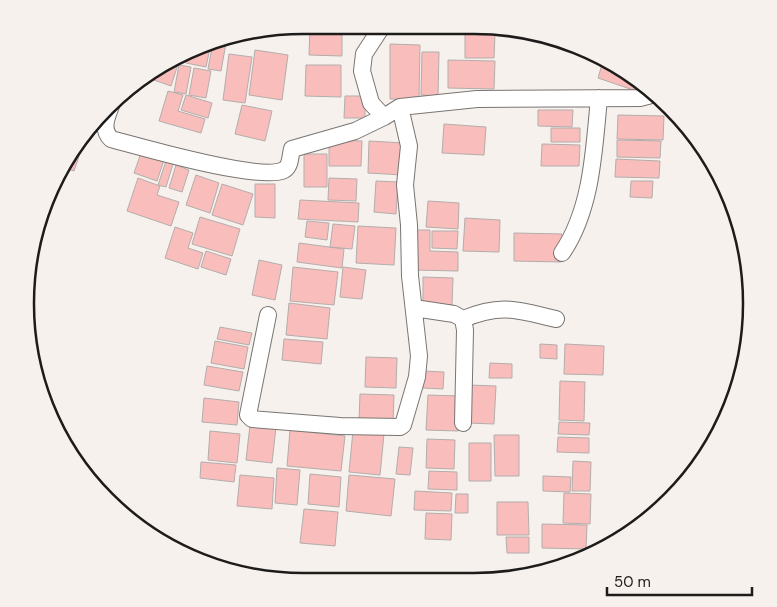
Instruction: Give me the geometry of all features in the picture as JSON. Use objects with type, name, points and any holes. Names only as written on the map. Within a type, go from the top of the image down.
[{"type":"street","points":[[377,34],[364,54],[362,71],[371,103],[384,117]]},
{"type":"street","points":[[106,120],[106,133],[112,139],[238,170],[268,173],[284,170],[287,167],[292,149],[355,131],[384,117],[400,106],[477,99],[646,96]]},
{"type":"street","points":[[562,253],[568,245],[581,213],[590,178],[599,98]]},
{"type":"street","points":[[268,315],[248,415],[252,419],[340,426],[400,427],[405,422],[418,365],[418,341],[410,276],[409,225],[405,184],[409,146],[400,106]]},
{"type":"street","points":[[414,308],[454,314],[463,319]]},
{"type":"street","points":[[463,319],[482,311],[512,309],[556,319]]},
{"type":"street","points":[[463,319],[465,330],[463,423]]},
{"type":"building","points":[[310,34],[342,34],[342,56],[309,55]]},
{"type":"building","points":[[465,34],[495,34],[494,58],[465,58]]},
{"type":"building","points":[[390,44],[420,45],[419,99],[390,99]]},
{"type":"building","points":[[226,45],[221,71],[208,69],[212,50]]},
{"type":"building","points":[[255,50],[288,55],[282,100],[249,95]]},
{"type":"building","points":[[209,51],[206,67],[186,63],[186,61]]},
{"type":"building","points":[[422,52],[439,52],[438,96],[421,95]]},
{"type":"building","points":[[229,54],[252,57],[245,103],[223,100]]},
{"type":"building","points":[[448,60],[495,61],[494,89],[448,88]]},
{"type":"building","points":[[178,65],[171,86],[153,80]]},
{"type":"building","points":[[179,65],[191,67],[186,94],[174,92]]},
{"type":"building","points":[[306,65],[341,65],[341,97],[305,96]]},
{"type":"building","points":[[601,66],[640,90],[639,92],[598,78]]},
{"type":"building","points":[[194,68],[211,71],[206,98],[189,95]]},
{"type":"building","points":[[168,91],[183,95],[178,111],[205,119],[201,133],[159,121]]},
{"type":"building","points":[[186,95],[212,103],[208,118],[181,110]]},
{"type":"building","points":[[345,96],[365,96],[365,118],[344,118]]},
{"type":"building","points":[[242,105],[272,111],[265,141],[235,134]]},
{"type":"building","points":[[538,110],[573,110],[572,127],[538,126]]},
{"type":"building","points":[[618,115],[664,116],[663,140],[617,139]]},
{"type":"building","points":[[444,124],[486,127],[484,155],[442,153]]},
{"type":"building","points":[[551,128],[580,128],[580,142],[551,142]]},
{"type":"building","points":[[329,140],[362,141],[361,166],[329,166]]},
{"type":"building","points":[[617,140],[661,141],[660,158],[617,157]]},
{"type":"building","points":[[369,141],[404,143],[403,175],[368,173]]},
{"type":"building","points":[[542,144],[580,145],[579,166],[541,166]]},
{"type":"building","points":[[81,151],[74,171],[70,170]]},
{"type":"building","points":[[141,153],[164,160],[157,181],[134,173]]},
{"type":"building","points":[[304,154],[327,154],[327,187],[304,187]]},
{"type":"building","points":[[616,159],[660,161],[659,178],[615,177]]},
{"type":"building","points":[[166,161],[173,164],[166,187],[158,185]]},
{"type":"building","points":[[176,165],[189,170],[182,192],[169,188]]},
{"type":"building","points":[[196,175],[219,183],[210,213],[186,205]]},
{"type":"building","points":[[138,178],[160,186],[157,195],[179,202],[171,226],[127,211]]},
{"type":"building","points":[[329,178],[357,179],[356,201],[328,200]]},
{"type":"building","points":[[376,181],[398,182],[396,214],[374,212]]},
{"type":"building","points":[[631,181],[653,181],[652,198],[630,197]]},
{"type":"building","points":[[222,184],[253,194],[243,225],[212,215]]},
{"type":"building","points":[[255,184],[275,184],[275,218],[255,217]]},
{"type":"building","points":[[300,200],[359,203],[358,222],[298,219]]},
{"type":"building","points":[[428,201],[459,203],[458,229],[426,227]]},
{"type":"building","points":[[200,217],[240,229],[232,256],[192,244]]},
{"type":"building","points":[[465,218],[500,220],[499,252],[463,251]]},
{"type":"building","points":[[307,221],[329,223],[327,240],[305,237]]},
{"type":"building","points":[[333,224],[355,226],[352,249],[330,247]]},
{"type":"building","points":[[358,226],[396,228],[394,265],[356,263]]},
{"type":"building","points":[[175,227],[193,233],[188,248],[203,253],[198,269],[165,258]]},
{"type":"building","points":[[414,230],[430,230],[430,251],[458,252],[458,271],[413,270]]},
{"type":"building","points":[[432,231],[458,231],[457,249],[432,248]]},
{"type":"building","points":[[514,233],[562,234],[561,262],[514,261]]},
{"type":"building","points":[[299,243],[344,249],[342,268],[297,262]]},
{"type":"building","points":[[206,251],[231,259],[226,275],[201,267]]},
{"type":"building","points":[[259,260],[282,265],[275,300],[252,295]]},
{"type":"building","points":[[293,267],[338,272],[334,305],[290,301]]},
{"type":"building","points":[[343,267],[366,270],[362,299],[340,297]]},
{"type":"building","points":[[423,277],[453,278],[452,305],[423,304]]},
{"type":"building","points":[[289,303],[330,308],[327,339],[286,335]]},
{"type":"building","points":[[220,327],[252,333],[249,345],[217,339]]},
{"type":"building","points":[[284,339],[323,342],[321,364],[282,360]]},
{"type":"building","points":[[215,341],[248,347],[244,369],[211,363]]},
{"type":"building","points":[[540,344],[557,345],[557,359],[540,358]]},
{"type":"building","points":[[565,344],[604,346],[603,375],[564,374]]},
{"type":"building","points":[[366,357],[397,358],[396,388],[365,387]]},
{"type":"building","points":[[490,363],[512,364],[512,378],[489,378]]},
{"type":"building","points":[[207,366],[243,372],[239,391],[204,385]]},
{"type":"building","points":[[423,371],[444,372],[443,389],[423,388]]},
{"type":"building","points":[[560,381],[585,382],[584,421],[559,420]]},
{"type":"building","points":[[469,385],[496,386],[494,424],[468,423]]},
{"type":"building","points":[[360,394],[394,395],[393,422],[359,421]]},
{"type":"building","points":[[428,395],[459,396],[458,431],[426,430]]},
{"type":"building","points":[[204,398],[239,402],[237,425],[202,422]]},
{"type":"building","points":[[559,422],[590,423],[589,435],[558,434]]},
{"type":"building","points":[[250,425],[276,427],[272,463],[246,460]]},
{"type":"building","points":[[290,430],[345,436],[341,471],[287,466]]},
{"type":"building","points":[[210,431],[240,434],[237,463],[208,460]]},
{"type":"building","points":[[353,431],[384,434],[380,475],[349,472]]},
{"type":"building","points":[[494,435],[519,435],[519,476],[495,476]]},
{"type":"building","points":[[558,437],[589,438],[589,453],[557,452]]},
{"type":"building","points":[[427,439],[455,440],[454,469],[426,468]]},
{"type":"building","points":[[469,443],[491,443],[491,481],[469,481]]},
{"type":"building","points":[[399,447],[413,448],[410,475],[396,474]]},
{"type":"building","points":[[573,461],[591,462],[590,491],[572,491]]},
{"type":"building","points":[[201,462],[236,465],[234,482],[200,478]]},
{"type":"building","points":[[277,468],[300,470],[297,505],[275,503]]},
{"type":"building","points":[[429,471],[457,472],[457,490],[428,489]]},
{"type":"building","points":[[310,474],[341,477],[339,507],[308,504]]},
{"type":"building","points":[[240,475],[274,478],[272,509],[237,506]]},
{"type":"building","points":[[349,475],[395,479],[391,516],[346,511]]},
{"type":"building","points":[[543,476],[571,477],[570,492],[543,491]]},
{"type":"building","points":[[415,491],[452,493],[451,511],[414,510]]},
{"type":"building","points":[[564,493],[591,494],[590,524],[563,523]]},
{"type":"building","points":[[456,494],[468,494],[468,513],[455,513]]},
{"type":"building","points":[[497,502],[528,502],[529,535],[497,535]]},
{"type":"building","points":[[304,509],[338,512],[335,546],[300,543]]},
{"type":"building","points":[[426,513],[452,514],[451,540],[425,539]]},
{"type":"building","points":[[542,524],[587,525],[586,548],[542,548]]},
{"type":"building","points":[[506,537],[529,537],[529,553],[507,553]]}]
